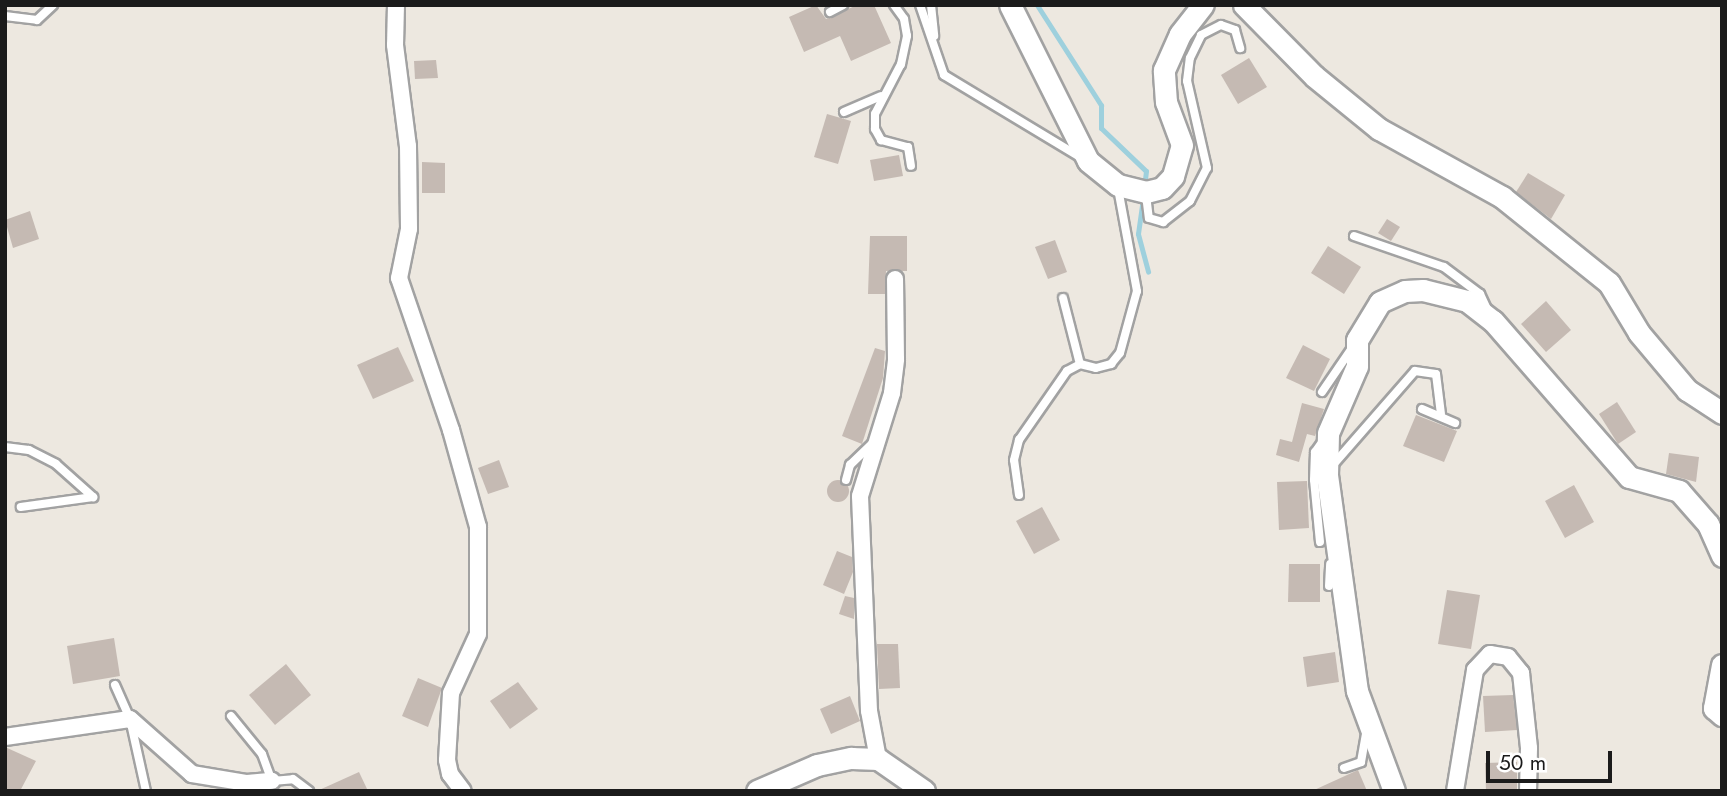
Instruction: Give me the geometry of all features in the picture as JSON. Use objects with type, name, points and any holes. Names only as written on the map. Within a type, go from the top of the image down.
[{"type":"street","points":[[396,5],[395,45],[408,146],[409,229],[399,278],[451,430],[478,527],[478,634],[451,693],[450,774],[463,791]]},
{"type":"street","points":[[1010,5],[1088,161],[1118,185],[1146,192],[1163,188],[1173,176],[1182,145],[1166,102],[1164,70],[1180,34],[1203,5]]},
{"type":"street","points":[[1244,5],[1314,76],[1379,129],[1502,197],[1609,283],[1639,332],[1687,390],[1722,413]]},
{"type":"street","points":[[878,760],[869,711],[860,496],[878,439],[896,359],[895,279]]},
{"type":"street","points":[[1394,791],[1357,691],[1329,546],[1326,475],[1328,433],[1357,366],[1357,340],[1380,302],[1405,291],[1423,290],[1467,301],[1493,321],[1629,477],[1679,491],[1708,524],[1722,556]]},
{"type":"street","points":[[1455,791],[1475,670],[1490,654],[1508,657],[1521,673],[1529,748],[1528,791]]},
{"type":"street","points":[[1722,665],[1714,708],[1722,715]]},
{"type":"street","points":[[5,737],[130,719],[192,774],[247,783],[272,781]]},
{"type":"street","points":[[757,791],[817,765],[851,758],[878,760],[924,791]]},
{"type":"lane","points":[[5,16],[37,20],[53,5]]},
{"type":"lane","points":[[830,12],[843,5]]},
{"type":"lane","points":[[894,5],[904,19],[907,36],[901,64],[881,96],[875,129],[881,141],[908,147],[911,166]]},
{"type":"lane","points":[[920,5],[944,75],[1088,161]]},
{"type":"lane","points":[[931,5],[936,49]]},
{"type":"lane","points":[[1146,192],[1149,218],[1163,222],[1190,201],[1207,168],[1186,81],[1189,58],[1201,35],[1221,25],[1235,30],[1240,48]]},
{"type":"lane","points":[[844,111],[881,96]]},
{"type":"lane","points":[[1019,495],[1014,460],[1019,440],[1067,371],[1080,364],[1097,368],[1111,364],[1120,353],[1137,291],[1118,185]]},
{"type":"lane","points":[[1354,236],[1444,267],[1480,294],[1493,321]]},
{"type":"lane","points":[[1063,298],[1080,364]]},
{"type":"lane","points":[[1322,391],[1357,340]]},
{"type":"lane","points":[[1326,475],[1345,447],[1415,371],[1436,373],[1441,414]]},
{"type":"lane","points":[[1422,409],[1441,414],[1455,423]]},
{"type":"lane","points":[[1328,433],[1315,452],[1331,559],[1329,586]]},
{"type":"lane","points":[[846,480],[850,465],[878,439]]},
{"type":"lane","points":[[5,447],[29,450],[56,464],[93,497],[20,507]]},
{"type":"lane","points":[[115,685],[130,719],[146,791]]},
{"type":"lane","points":[[231,716],[262,754],[272,781],[293,779],[309,791]]},
{"type":"lane","points":[[1343,768],[1361,762],[1367,717]]},
{"type":"lane","points":[[450,774],[453,791]]},
{"type":"building","points":[[816,5],[826,19],[857,5],[874,5],[891,43],[851,61],[840,36],[804,52],[789,17]]},
{"type":"building","points":[[1249,58],[1267,87],[1238,104],[1221,75]]},
{"type":"building","points":[[436,60],[438,78],[415,79],[414,61]]},
{"type":"building","points":[[827,114],[851,121],[838,164],[814,157]]},
{"type":"building","points":[[899,155],[903,176],[874,181],[870,160]]},
{"type":"building","points":[[422,162],[445,163],[445,193],[422,193]]},
{"type":"building","points":[[1528,173],[1565,195],[1551,219],[1516,192]]},
{"type":"building","points":[[30,211],[39,239],[13,248],[5,220]]},
{"type":"building","points":[[1387,219],[1400,227],[1391,241],[1378,233]]},
{"type":"building","points":[[870,236],[907,236],[907,271],[886,271],[885,294],[868,294]]},
{"type":"building","points":[[1055,240],[1067,272],[1048,279],[1035,247]]},
{"type":"building","points":[[1328,246],[1361,267],[1344,294],[1311,273]]},
{"type":"building","points":[[1546,301],[1571,330],[1546,352],[1521,324]]},
{"type":"building","points":[[1303,345],[1330,359],[1314,391],[1286,378]]},
{"type":"building","points":[[398,347],[414,381],[373,399],[357,365]]},
{"type":"building","points":[[875,348],[885,351],[883,378],[862,444],[842,436]]},
{"type":"building","points":[[1617,402],[1636,432],[1618,444],[1599,414]]},
{"type":"building","points":[[1302,403],[1324,409],[1315,436],[1307,434],[1299,462],[1276,455],[1280,439],[1292,442]]},
{"type":"building","points":[[1416,415],[1457,431],[1444,462],[1403,446]]},
{"type":"building","points":[[1669,453],[1699,457],[1696,482],[1666,474]]},
{"type":"building","points":[[499,460],[509,487],[488,494],[478,468]]},
{"type":"building","points":[[838,480],[846,483],[849,491],[846,499],[838,502],[830,499],[827,491],[830,483]]},
{"type":"building","points":[[1307,481],[1309,528],[1279,530],[1277,482]]},
{"type":"building","points":[[1574,485],[1594,522],[1565,538],[1545,501]]},
{"type":"building","points":[[1042,507],[1060,540],[1034,554],[1016,521]]},
{"type":"building","points":[[837,551],[852,557],[853,572],[844,594],[823,585]]},
{"type":"building","points":[[1289,564],[1320,564],[1320,602],[1288,602]]},
{"type":"building","points":[[1447,590],[1480,595],[1471,649],[1438,644]]},
{"type":"building","points":[[845,596],[854,598],[854,619],[839,614]]},
{"type":"building","points":[[114,638],[120,676],[73,684],[67,646]]},
{"type":"building","points":[[877,644],[898,644],[900,688],[879,689]]},
{"type":"building","points":[[1335,652],[1339,682],[1307,687],[1303,657]]},
{"type":"building","points":[[286,664],[311,695],[275,725],[249,695]]},
{"type":"building","points":[[418,678],[442,688],[428,727],[402,716]]},
{"type":"building","points":[[518,682],[538,709],[510,729],[490,701]]},
{"type":"building","points":[[1513,695],[1517,730],[1485,732],[1483,696]]},
{"type":"building","points":[[850,696],[860,721],[831,734],[820,709]]},
{"type":"building","points":[[5,747],[36,761],[20,791],[5,791]]},
{"type":"building","points":[[1517,762],[1517,791],[1486,791],[1485,763]]},
{"type":"building","points":[[1358,770],[1367,791],[1312,791]]},
{"type":"building","points":[[359,772],[368,791],[317,791]]},
{"type":"waterway","points":[[1037,5],[1101,105],[1101,128],[1146,171],[1144,187]]},
{"type":"waterway","points":[[1143,198],[1138,234],[1148,272]]}]
